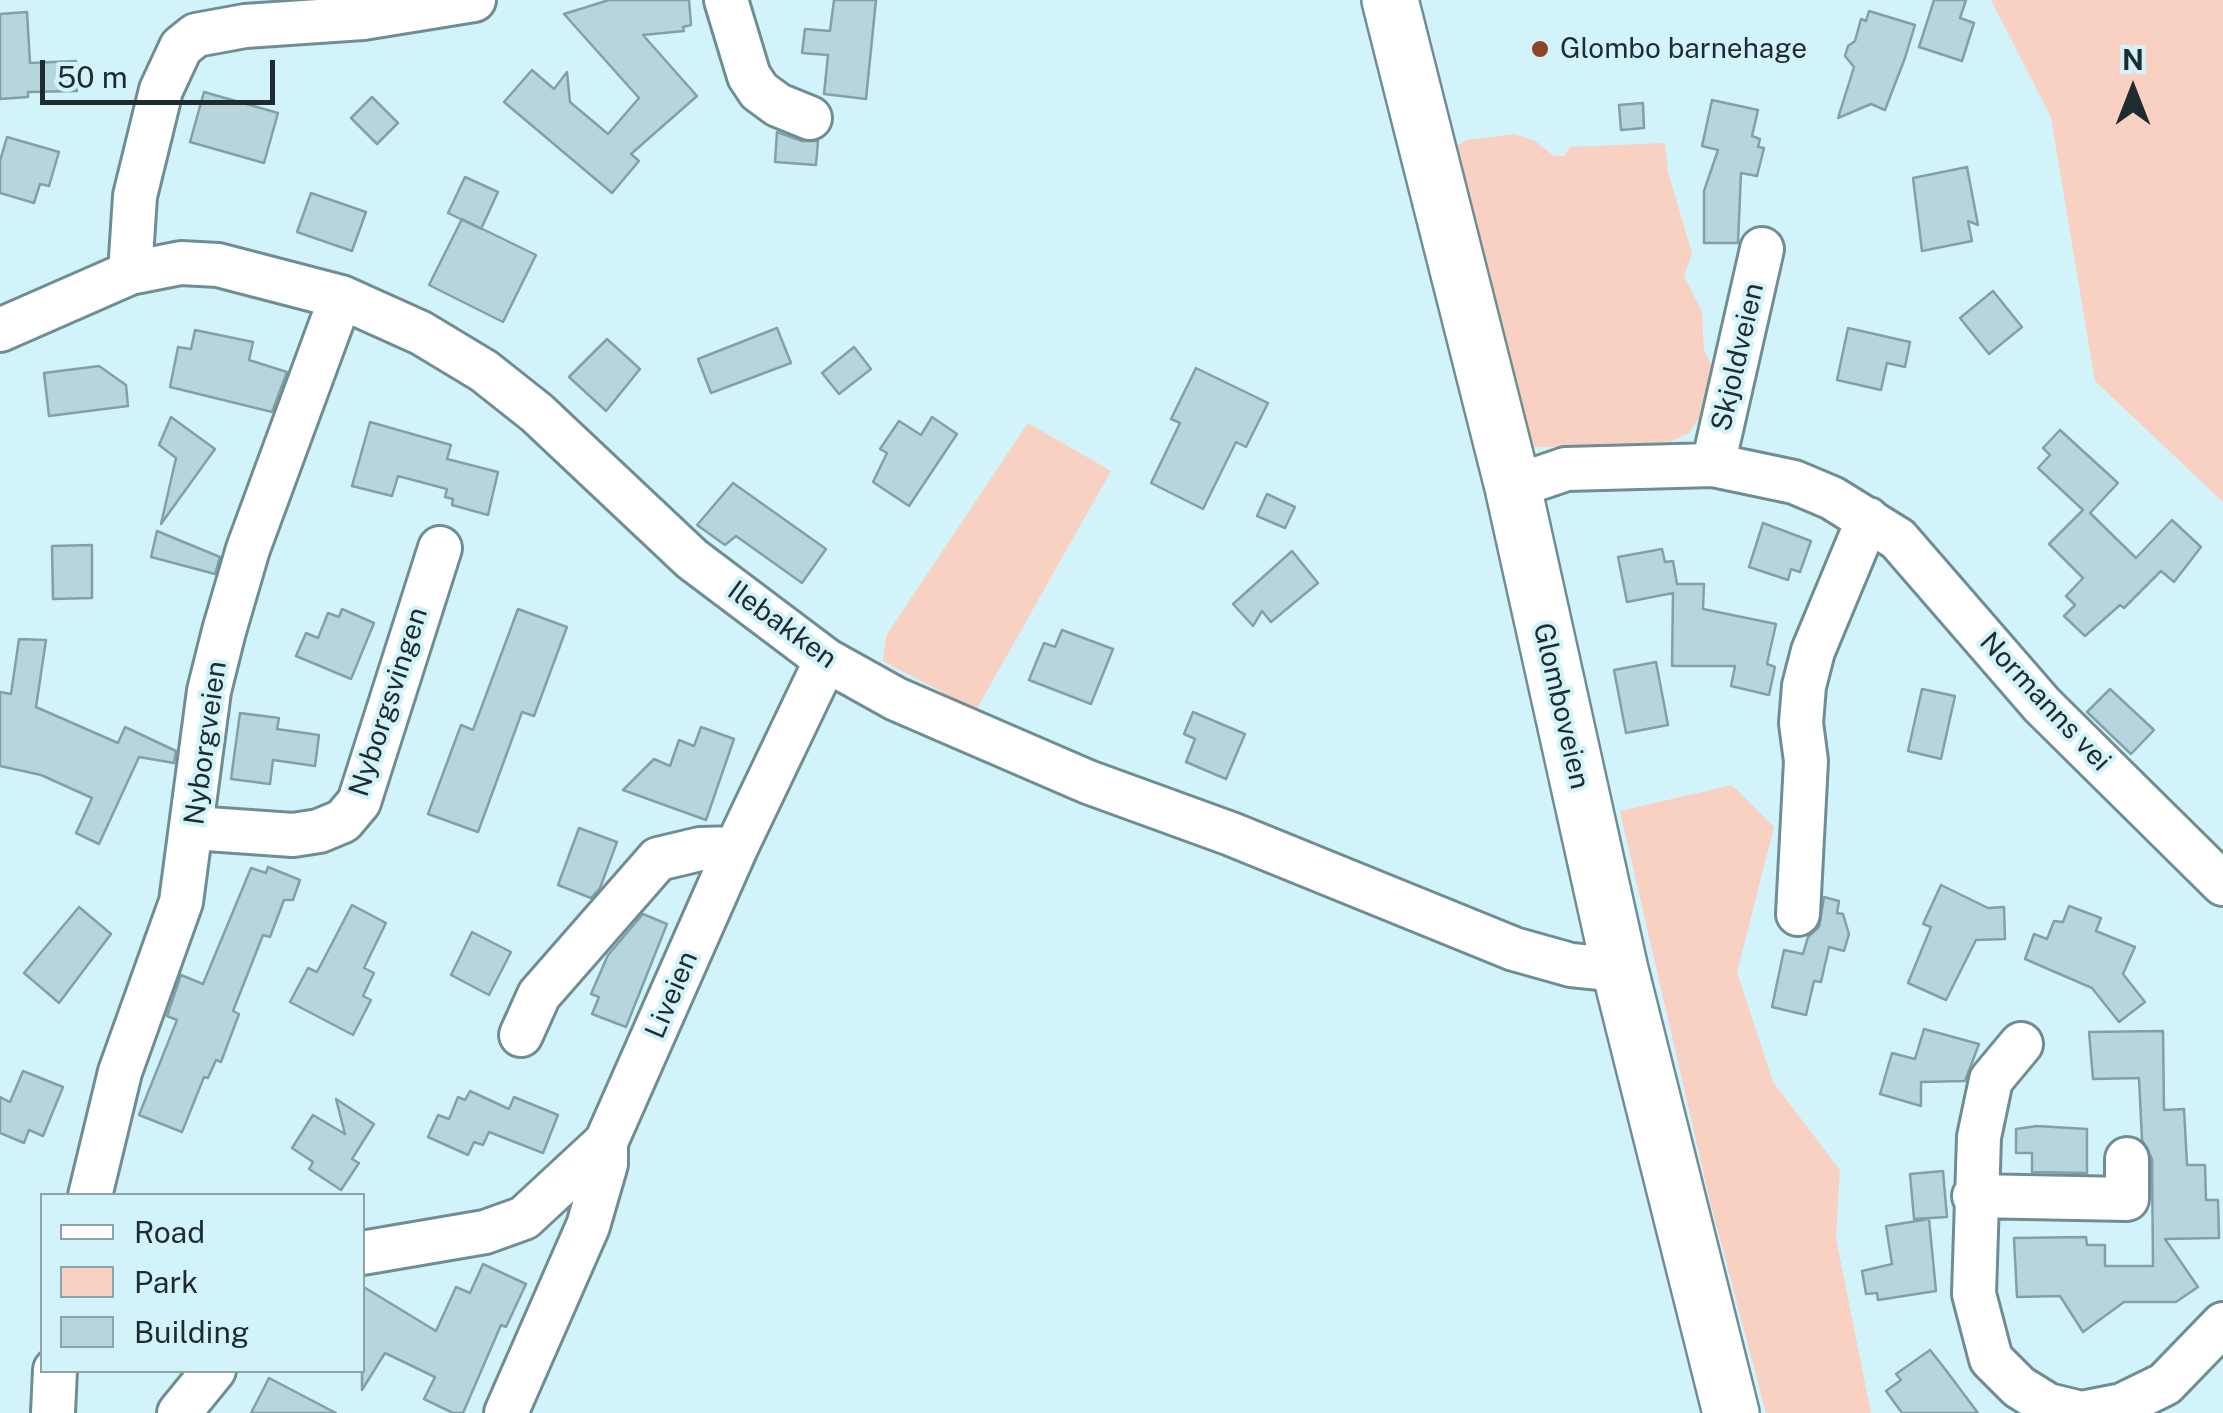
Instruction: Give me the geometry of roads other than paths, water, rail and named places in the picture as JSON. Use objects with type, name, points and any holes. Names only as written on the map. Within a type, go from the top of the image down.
[{"type":"main road","name":"Glomboveien","points":[[1390,0],[1513,487],[1620,970],[1731,1413]]},
{"type":"street","points":[[130,272],[135,196],[161,90],[172,62],[196,35],[245,26],[363,18],[474,0]]},
{"type":"street","points":[[726,0],[749,76],[760,92],[778,105],[810,118]]},
{"type":"street","name":"Skjoldveien","points":[[1714,465],[1762,250]]},
{"type":"street","name":"Ilebakken","points":[[0,330],[130,272],[181,262],[218,265],[341,296],[421,333],[484,372],[537,413],[692,559],[826,660],[960,730],[1514,949],[1571,965],[1620,970]]},
{"type":"street","name":"Nyborgveien","points":[[91,1193],[120,1072],[181,902],[209,691],[224,631],[248,549],[341,296]]},
{"type":"street","name":"Normanns vei","points":[[1513,487],[1566,469],[1714,465],[1794,482],[1868,519],[1898,540],[1928,569],[2042,705],[2223,884]]},
{"type":"street","points":[[1798,914],[1806,761],[1801,722],[1804,686],[1813,652],[1868,519]]},
{"type":"street","name":"Nyborgsvingen","points":[[193,828],[294,835],[320,832],[343,821],[359,802],[440,548]]},
{"type":"street","name":"Liveien","points":[[365,1252],[485,1232],[524,1218],[606,1142],[736,848],[826,660]]},
{"type":"street","points":[[521,1034],[539,995],[658,859],[700,849],[736,848]]},
{"type":"street","points":[[2021,1044],[1991,1080],[1979,1136],[1974,1196],[1974,1294],[1991,1359],[2019,1387],[2048,1405],[2082,1413],[2122,1405],[2166,1384],[2223,1324]]},
{"type":"street","name":"Liveien","points":[[506,1413],[588,1226],[606,1164],[606,1142]]},
{"type":"street","points":[[1974,1196],[2126,1199],[2126,1159]]},
{"type":"street","points":[[53,1413],[55,1373]]},
{"type":"street","points":[[178,1413],[211,1373]]},
{"type":"place","name":"Glombo barnehage","points":[[1540,49]]}]
